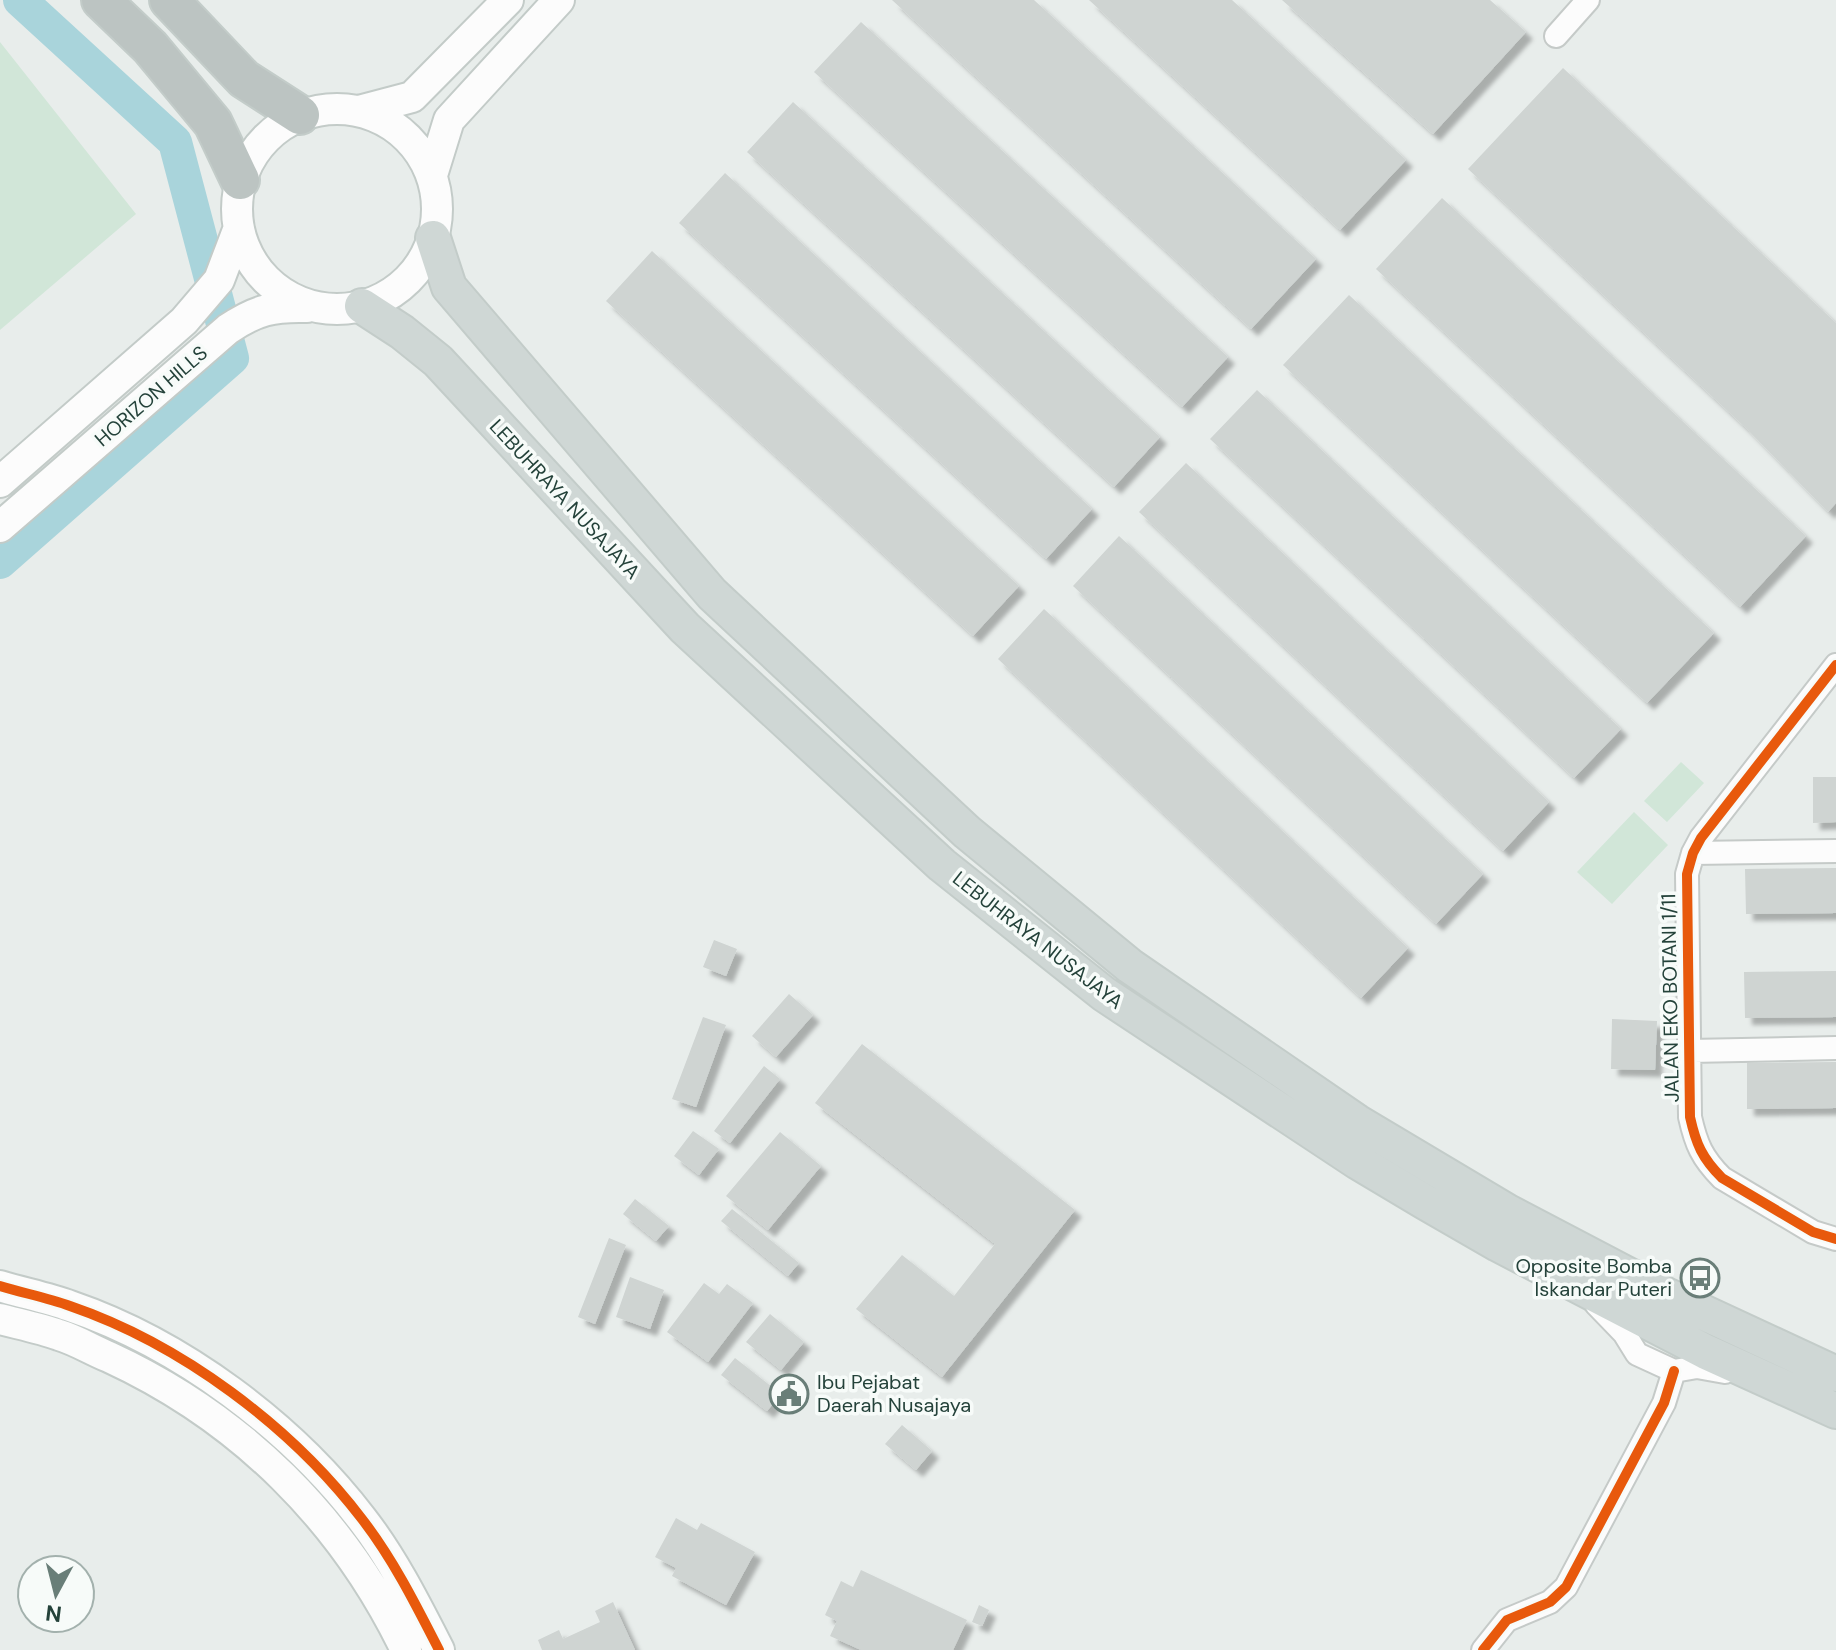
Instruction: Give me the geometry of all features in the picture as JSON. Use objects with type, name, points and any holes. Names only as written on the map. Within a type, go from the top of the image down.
[{"type":"highway","points":[[101,0],[150,47],[213,123],[240,180]]},
{"type":"highway","points":[[169,0],[244,79],[300,115]]},
{"type":"main road","points":[[359,111],[412,97],[508,0]]},
{"type":"main road","points":[[432,175],[449,120],[559,0]]},
{"type":"main road","points":[[329,109],[359,111],[391,124],[416,146],[432,175],[438,207],[433,238],[418,269],[393,292],[362,306],[321,308],[283,294],[254,266],[238,230],[236,205],[240,180],[253,153],[273,131],[300,115],[329,109]]},
{"type":"main road","name":"HORIZON HILLS","points":[[0,482],[184,321],[219,280],[238,230]]},
{"type":"main road","name":"LEBUHRAYA NUSAJAYA","points":[[433,238],[449,287],[712,594],[967,832],[1130,966],[1357,1122],[1508,1212],[1668,1296],[1836,1374]]},
{"type":"main road","name":"HORIZON HILLS","points":[[0,527],[228,329],[251,314],[279,306],[321,308]]},
{"type":"main road","name":"LEBUHRAYA NUSAJAYA","points":[[362,306],[438,361],[685,628],[967,885],[1104,994],[1371,1170],[1575,1284],[1775,1384],[1836,1411]]},
{"type":"main road","points":[[0,1286],[71,1306],[156,1343],[233,1393],[309,1459],[362,1519],[410,1593],[439,1650]]},
{"type":"main road","points":[[0,1319],[61,1335],[130,1367],[218,1420],[284,1477],[342,1541],[387,1610],[406,1650]]},
{"type":"street","points":[[1556,36],[1588,0]]},
{"type":"street","name":"JALAN EKO BOTANI 1/11","points":[[1836,665],[1701,838],[1687,874],[1690,1117],[1696,1146],[1722,1178],[1813,1232],[1836,1239]]},
{"type":"street","points":[[1693,853],[1836,851]]},
{"type":"street","points":[[1690,1051],[1836,1048]]},
{"type":"street","points":[[1575,1284],[1624,1333],[1637,1354],[1674,1371],[1688,1367],[1707,1368],[1775,1384]]},
{"type":"street","points":[[1484,1649],[1507,1620],[1550,1602],[1566,1587],[1664,1403],[1674,1371]]},
{"type":"green space","points":[[0,42],[136,214],[0,330]]},
{"type":"green space","points":[[1681,762],[1704,783],[1667,822],[1644,801]]},
{"type":"green space","points":[[1634,812],[1668,845],[1612,904],[1577,872]]},
{"type":"building","points":[[892,0],[1034,0],[1316,259],[1251,329]]},
{"type":"building","points":[[1089,0],[1232,0],[1406,160],[1340,230]]},
{"type":"building","points":[[1282,0],[1490,0],[1526,32],[1433,134]]},
{"type":"building","points":[[861,22],[1228,357],[1182,407],[814,72]]},
{"type":"building","points":[[1563,68],[1836,323],[1836,503],[1828,512],[1745,427],[1468,169]]},
{"type":"building","points":[[793,102],[1160,437],[1114,487],[747,152]]},
{"type":"building","points":[[725,173],[1092,509],[1046,559],[679,223]]},
{"type":"building","points":[[1442,198],[1806,536],[1740,607],[1376,269]]},
{"type":"building","points":[[652,251],[1019,586],[973,636],[606,301]]},
{"type":"building","points":[[1349,295],[1714,633],[1647,703],[1283,365]]},
{"type":"building","points":[[1257,390],[1621,729],[1574,778],[1210,439]]},
{"type":"building","points":[[1186,463],[1549,802],[1503,851],[1139,512]]},
{"type":"building","points":[[1119,536],[1483,874],[1436,924],[1073,586]]},
{"type":"building","points":[[1044,609],[1408,948],[1361,998],[998,659]]},
{"type":"building","points":[[1813,777],[1836,777],[1836,822],[1813,823]]},
{"type":"building","points":[[1836,868],[1836,913],[1746,914],[1745,869]]},
{"type":"building","points":[[714,940],[737,949],[726,976],[703,967]]},
{"type":"building","points":[[1836,971],[1836,1017],[1745,1018],[1744,972]]},
{"type":"building","points":[[789,994],[813,1015],[776,1057],[752,1036]]},
{"type":"building","points":[[703,1017],[726,1025],[696,1107],[672,1099]]},
{"type":"building","points":[[1612,1019],[1657,1021],[1655,1070],[1611,1069]]},
{"type":"building","points":[[862,1044],[1075,1210],[942,1377],[856,1309],[902,1255],[954,1296],[995,1244],[815,1103]]},
{"type":"building","points":[[1836,1062],[1836,1108],[1747,1109],[1747,1063]]},
{"type":"building","points":[[764,1066],[780,1079],[730,1143],[714,1131]]},
{"type":"building","points":[[693,1131],[719,1149],[699,1175],[674,1156]]},
{"type":"building","points":[[780,1132],[821,1166],[768,1230],[726,1196]]},
{"type":"building","points":[[635,1199],[669,1226],[656,1241],[623,1214]]},
{"type":"building","points":[[732,1209],[799,1263],[788,1276],[721,1221]]},
{"type":"building","points":[[609,1238],[626,1245],[595,1324],[578,1317]]},
{"type":"building","points":[[630,1277],[664,1290],[650,1329],[616,1317]]},
{"type":"building","points":[[704,1283],[719,1294],[727,1284],[753,1303],[708,1362],[667,1332]]},
{"type":"building","points":[[770,1314],[804,1342],[781,1370],[746,1342]]},
{"type":"building","points":[[735,1358],[781,1394],[767,1411],[721,1375]]},
{"type":"building","points":[[902,1425],[932,1451],[916,1470],[885,1444]]},
{"type":"building","points":[[676,1518],[697,1530],[701,1523],[755,1552],[726,1605],[672,1576],[676,1568],[655,1557]]},
{"type":"building","points":[[861,1570],[967,1620],[953,1650],[861,1650],[830,1636],[837,1621],[825,1615],[841,1581],[853,1587]]},
{"type":"building","points":[[613,1602],[635,1650],[542,1650],[538,1640],[559,1630],[563,1639],[600,1622],[595,1611]]},
{"type":"building","points":[[979,1605],[989,1610],[982,1626],[972,1622]]},
{"type":"waterway","points":[[0,562],[232,358],[175,142],[20,0]]},
{"type":"cycle path","points":[[1836,665],[1701,838],[1687,874],[1690,1117],[1697,1143],[1709,1164],[1722,1178],[1813,1232],[1836,1239]]},
{"type":"cycle path","points":[[0,1286],[70,1306],[152,1342],[231,1392],[268,1421],[334,1485],[362,1519],[394,1566],[439,1650]]},
{"type":"cycle path","points":[[1483,1650],[1507,1620],[1550,1602],[1566,1587],[1664,1403],[1674,1371]]},
{"type":"place","name":"Opposite Bomba Iskandar Puteri","points":[[1700,1278]]},
{"type":"place","name":"Ibu Pejabat Daerah Nusajaya","points":[[789,1394]]}]
